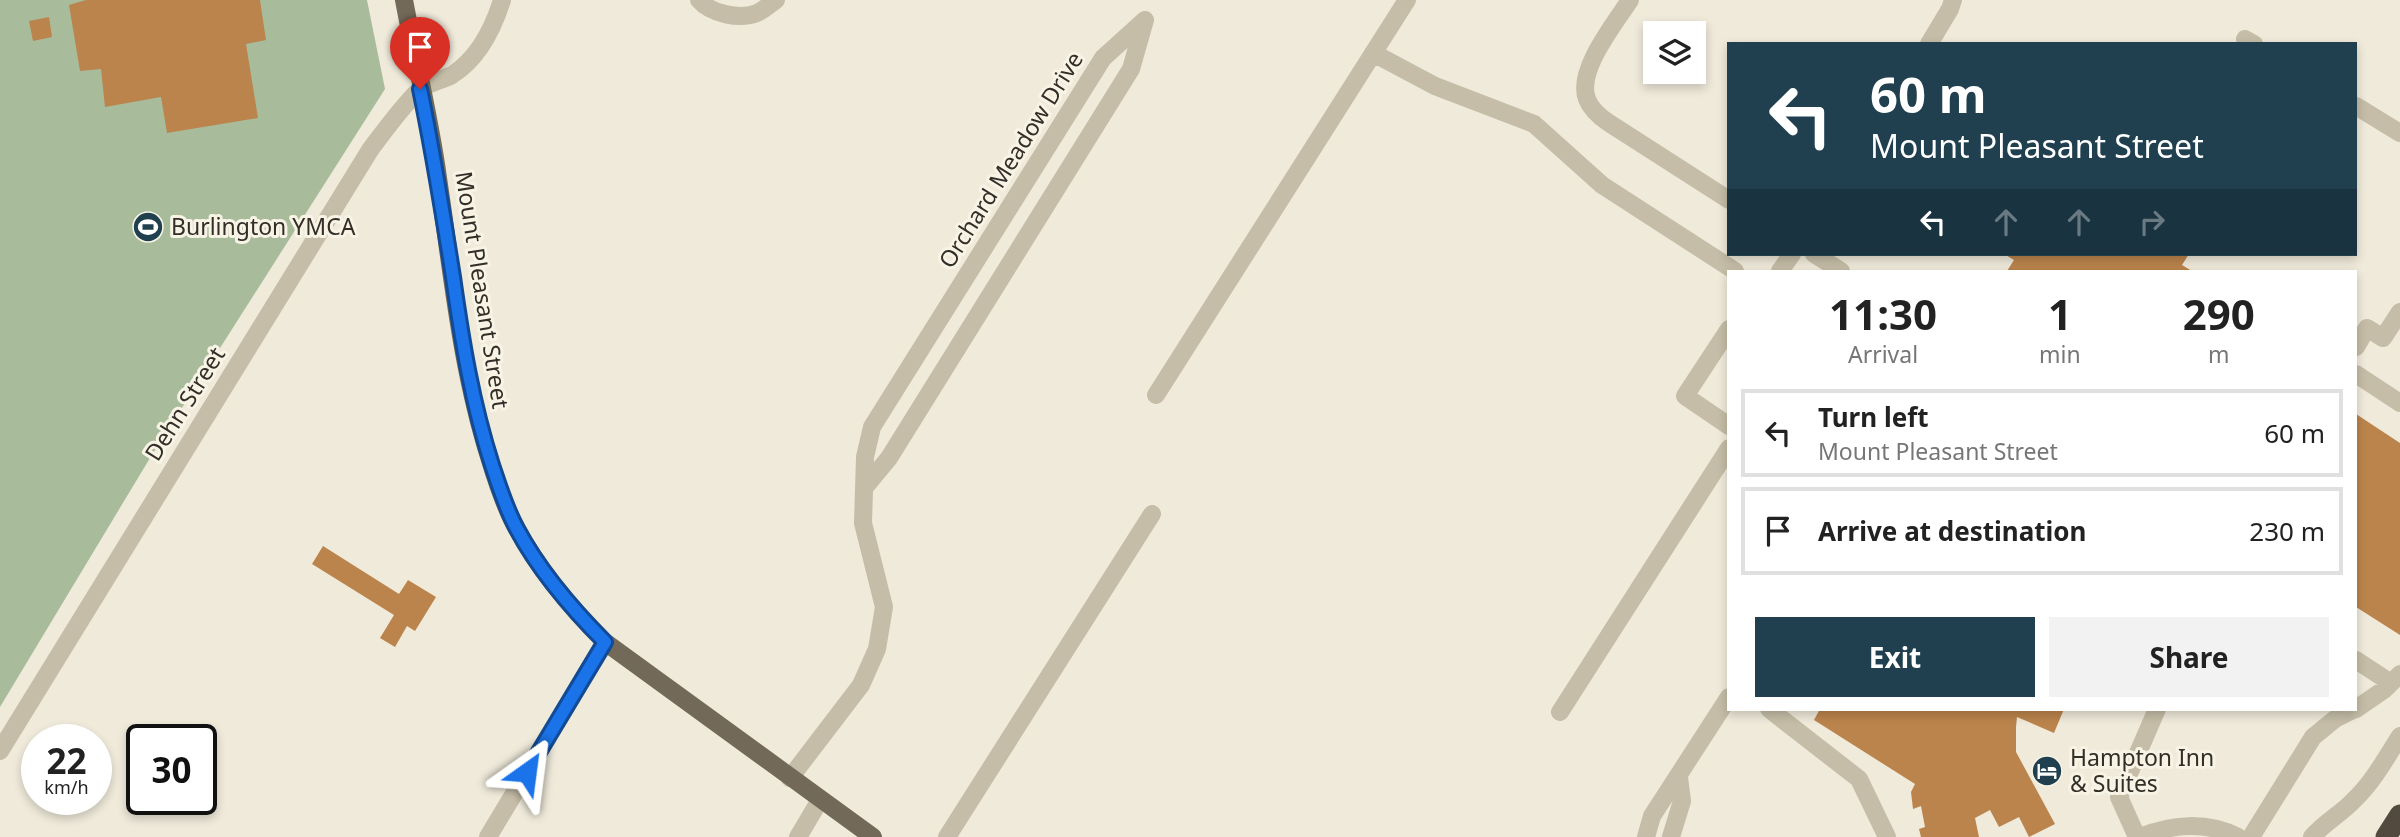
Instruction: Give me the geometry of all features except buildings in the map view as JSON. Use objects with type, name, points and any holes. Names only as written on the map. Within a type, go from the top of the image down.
[{"type":"highway","points":[[2386,837],[2400,815]]},
{"type":"main road","name":"Mount Pleasant Street","points":[[404,0],[436,165],[465,365],[478,423],[497,482],[516,528],[544,574],[568,604],[605,642],[873,837]]},
{"type":"street","points":[[420,89],[452,75],[472,58],[486,38],[502,0]]},
{"type":"street","points":[[699,0],[726,15],[756,14],[776,0]]},
{"type":"street","points":[[1156,395],[1407,0]]},
{"type":"street","points":[[1630,0],[1588,69],[1584,88],[1586,97],[1598,115],[1609,123],[1727,199]]},
{"type":"street","points":[[1930,42],[1953,0]]},
{"type":"street","name":"Orchard Meadow Drive","points":[[790,778],[861,685],[877,649],[884,607],[863,523],[865,457],[873,427],[1103,58],[1145,20],[1131,69],[889,458],[865,487]]},
{"type":"street","points":[[1373,53],[1435,86],[1534,124],[1602,185],[1733,270]]},
{"type":"street","name":"Dehn Street","points":[[0,751],[370,150],[420,89]]},
{"type":"street","points":[[2357,107],[2400,133]]},
{"type":"street","points":[[1817,256],[1838,270]]},
{"type":"street","points":[[2357,342],[2361,324],[2384,338],[2400,312]]},
{"type":"street","points":[[1727,332],[1685,396],[1727,425]]},
{"type":"street","points":[[2357,375],[2400,403]]},
{"type":"street","points":[[1560,712],[1727,451]]},
{"type":"street","points":[[947,837],[1152,514]]},
{"type":"street","points":[[488,837],[605,642]]},
{"type":"street","points":[[2357,660],[2395,679],[2357,708]]},
{"type":"street","points":[[1646,837],[1652,816],[1727,701]]},
{"type":"street","points":[[1772,711],[1859,779],[1887,837]]},
{"type":"street","points":[[2156,711],[2119,797],[2138,837],[2160,829],[2186,825],[2229,832],[2238,837]]},
{"type":"street","points":[[2251,837],[2313,737],[2335,719],[2351,711]]},
{"type":"street","points":[[2312,837],[2364,790],[2400,736]]},
{"type":"street","points":[[1671,837],[1682,801],[1679,777]]},
{"type":"street","points":[[797,837],[821,800]]},
{"type":"green space","name":"Burlington YMCA","points":[[0,0],[367,0],[385,89],[150,458],[0,707]]},
{"type":"place","name":"Burlington YMCA","points":[[148,227]]},
{"type":"place","name":"Hampton Inn & Suites","points":[[2047,771]]},
{"type":"route","points":[[420,89],[436,165],[465,365],[478,423],[497,482],[516,528],[544,574],[568,604],[605,642],[527,772]]}]
